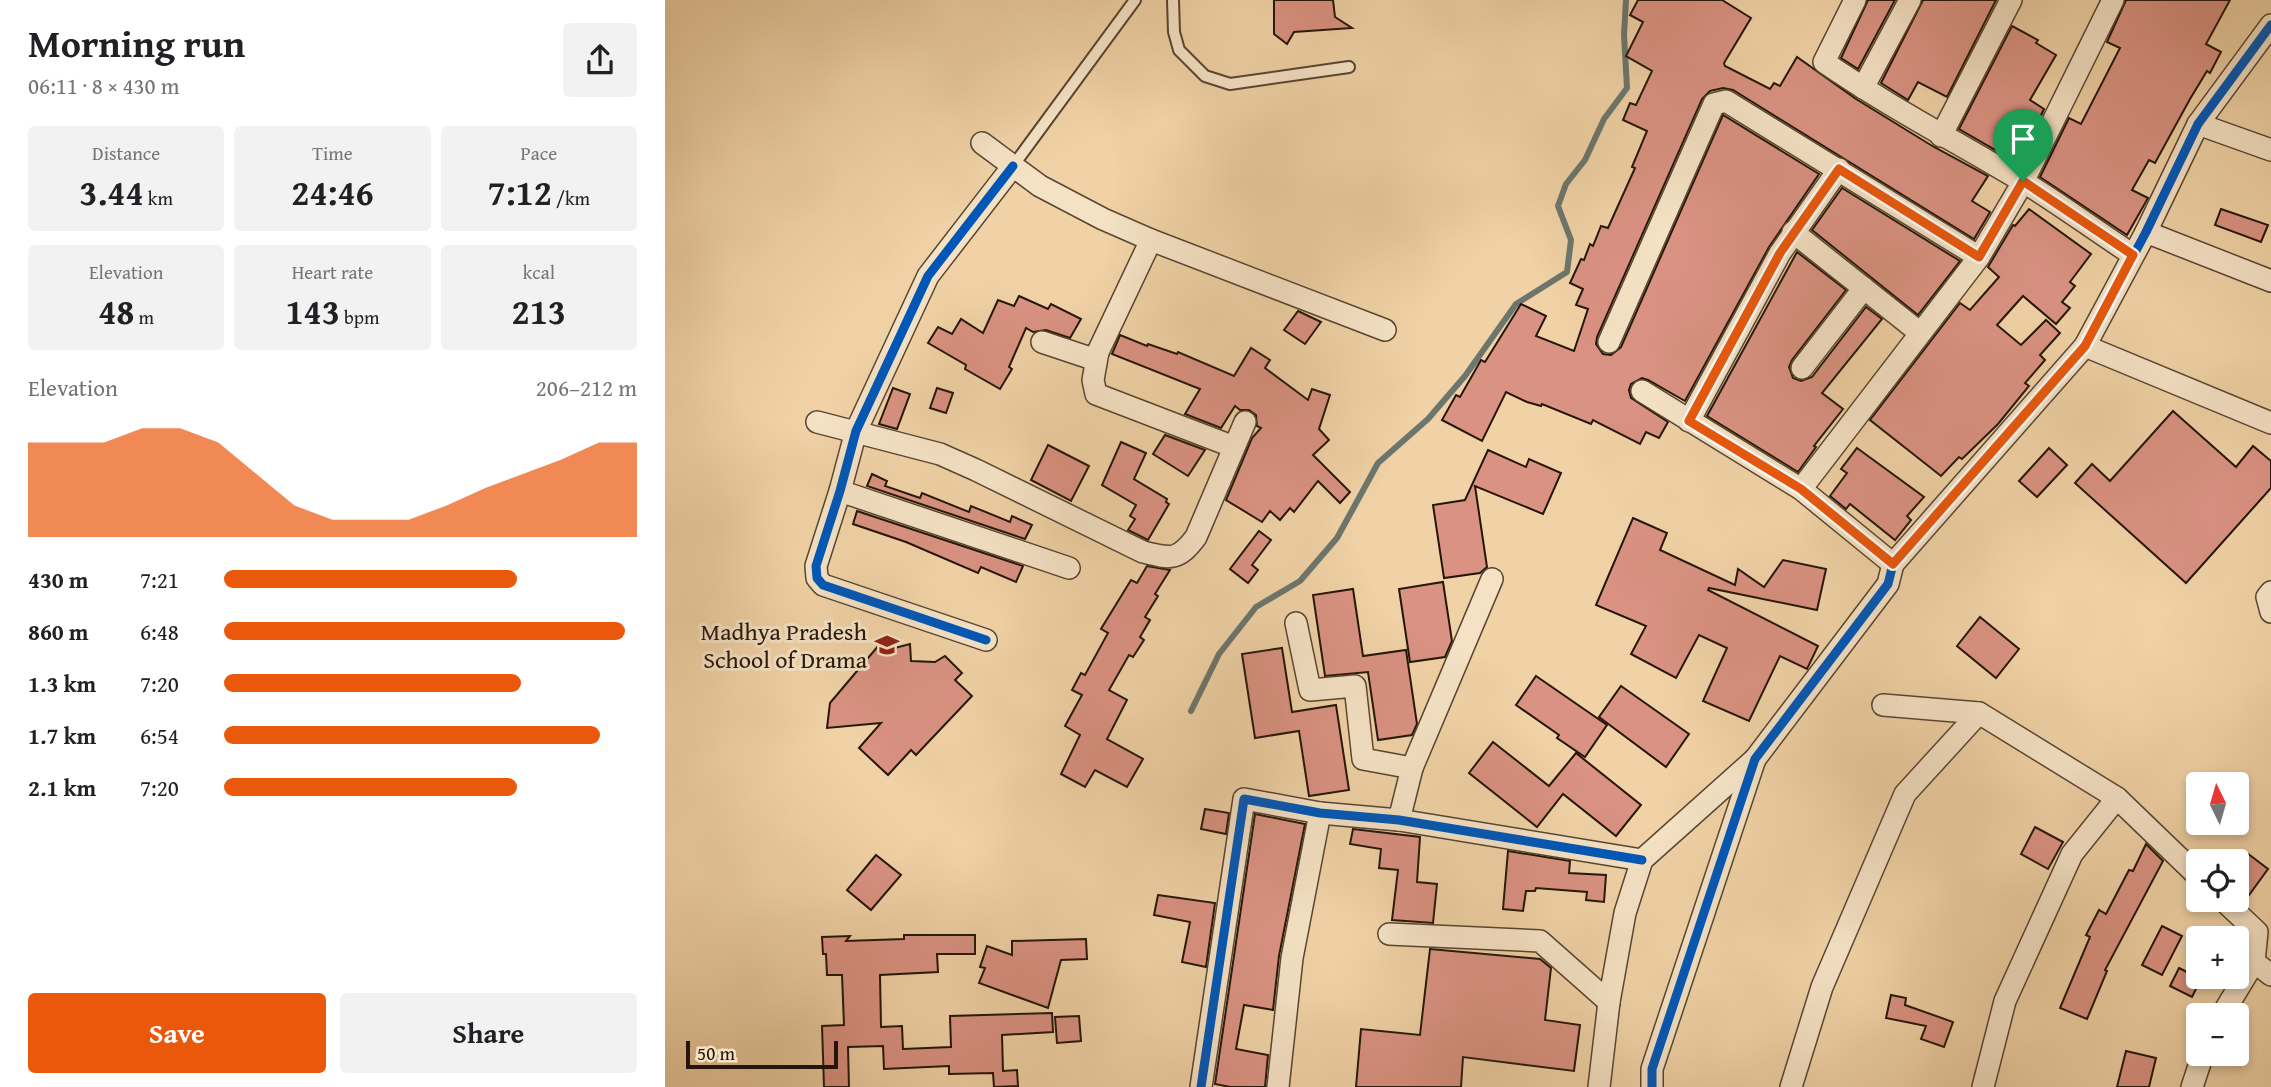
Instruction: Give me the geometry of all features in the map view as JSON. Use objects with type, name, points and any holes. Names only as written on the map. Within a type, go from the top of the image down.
[{"type":"street","points":[[1863,88],[1910,0]]},
{"type":"street","points":[[1941,136],[2011,0]]},
{"type":"street","points":[[1801,489],[1979,257],[2023,181],[2113,0]]},
{"type":"street","points":[[1847,3],[1824,62],[1941,136],[2023,181],[2133,255]]},
{"type":"street","points":[[1599,1087],[1609,1002],[1625,913],[1641,860],[1755,759],[1888,584],[1893,564],[2085,346],[2146,232],[2198,124],[2271,25]]},
{"type":"street","points":[[1609,342],[1714,104],[1725,101],[1979,257]]},
{"type":"street","points":[[2198,124],[2271,150]]},
{"type":"street","points":[[982,143],[1040,186],[1103,219],[1385,330]]},
{"type":"street","points":[[986,640],[823,585],[817,578],[816,566],[856,432],[928,276],[1013,166]]},
{"type":"street","points":[[1689,421],[1793,232],[1839,169]]},
{"type":"street","points":[[1793,232],[1919,332]]},
{"type":"street","points":[[2146,232],[2271,281]]},
{"type":"street","points":[[1042,342],[1094,357],[1151,240]]},
{"type":"street","points":[[1802,368],[1864,288]]},
{"type":"street","points":[[2085,346],[2271,424]]},
{"type":"street","points":[[1098,352],[1093,380],[1096,394],[1234,447]]},
{"type":"street","points":[[1642,391],[1801,489],[1893,564]]},
{"type":"street","points":[[817,422],[940,454],[1143,552],[1162,557],[1185,551],[1196,537],[1245,422]]},
{"type":"street","points":[[840,491],[1069,568]]},
{"type":"street","points":[[1399,820],[1412,768],[1492,579]]},
{"type":"street","points":[[2271,592],[2267,597],[2271,612]]},
{"type":"street","points":[[1296,623],[1310,690],[1355,686],[1363,759],[1412,768]]},
{"type":"street","points":[[1883,705],[1979,713],[2117,798],[2186,864]]},
{"type":"street","points":[[1791,1087],[1822,987],[1905,794],[1979,713]]},
{"type":"street","points":[[1651,1087],[1652,1069],[1755,759]]},
{"type":"street","points":[[1983,1087],[2005,1001],[2061,878],[2073,854],[2117,798]]},
{"type":"street","points":[[1201,1087],[1244,799],[1320,813],[1399,820],[1641,860]]},
{"type":"street","points":[[1277,1087],[1292,958],[1320,813]]},
{"type":"street","points":[[2232,1003],[2262,969],[2257,932],[2236,912]]},
{"type":"street","points":[[1389,934],[1540,942],[1609,1002]]},
{"type":"street","points":[[2192,1087],[2199,1066]]},
{"type":"lane","points":[[1013,166],[1135,0]]},
{"type":"lane","points":[[1173,0],[1174,32],[1179,50],[1205,76],[1230,84],[1349,67]]},
{"type":"building","points":[[1274,0],[1333,0],[1335,17],[1352,28],[1294,32],[1287,44],[1274,34]]},
{"type":"building","points":[[1638,0],[1722,0],[1751,18],[1724,63],[1725,66],[1770,89],[1774,83],[1780,86],[1797,57],[1856,99],[1934,147],[1988,176],[1972,201],[1990,212],[1974,239],[1733,90],[1723,88],[1710,91],[1702,99],[1597,337],[1596,344],[1603,354],[1611,355],[1621,347],[1723,115],[1819,174],[1769,247],[1685,401],[1642,378],[1631,384],[1631,398],[1668,422],[1659,438],[1646,432],[1640,444],[1593,420],[1591,424],[1506,392],[1482,441],[1442,420],[1456,395],[1460,397],[1481,360],[1485,362],[1521,304],[1546,316],[1536,336],[1574,351],[1588,309],[1576,305],[1583,289],[1570,283],[1590,244],[1593,246],[1601,226],[1608,228],[1635,168],[1632,167],[1647,131],[1623,120],[1630,103],[1636,105],[1652,71],[1626,56],[1643,22],[1630,15]]},
{"type":"building","points":[[1868,0],[1895,0],[1858,69],[1841,58]]},
{"type":"building","points":[[1923,0],[1996,0],[1947,97],[1918,82],[1908,100],[1881,83]]},
{"type":"building","points":[[2126,0],[2230,0],[2206,44],[2221,52],[2210,73],[2207,71],[2190,99],[2155,163],[2149,160],[2132,190],[2148,198],[2127,235],[2040,177],[2069,118],[2081,124],[2120,48],[2107,42]]},
{"type":"building","points":[[2012,26],[2038,40],[2036,43],[2056,55],[2030,100],[2044,109],[2018,163],[1959,129]]},
{"type":"building","points":[[1842,188],[1960,261],[1918,315],[1812,230]]},
{"type":"building","points":[[2029,209],[2091,254],[2070,282],[2075,286],[2062,302],[2070,308],[2056,324],[2023,296],[1997,325],[2021,345],[2046,320],[2060,333],[2040,355],[2045,360],[2025,383],[2029,386],[1998,424],[1941,476],[1870,420],[1960,303],[1970,310],[1999,277],[1988,267],[2013,225],[2015,226]]},
{"type":"building","points":[[2221,209],[2268,225],[2261,242],[2215,225]]},
{"type":"building","points":[[1797,252],[1846,290],[1792,360],[1789,367],[1793,378],[1801,381],[1812,377],[1866,307],[1882,319],[1822,393],[1843,409],[1798,472],[1707,416]]},
{"type":"building","points":[[1019,296],[1048,309],[1051,304],[1081,319],[1070,338],[1046,330],[1033,332],[1026,328],[1009,367],[1012,369],[1000,389],[928,343],[938,327],[952,334],[961,319],[983,333],[998,300],[1014,306]]},
{"type":"building","points":[[1298,311],[1321,322],[1305,344],[1284,330]]},
{"type":"building","points":[[1120,335],[1147,346],[1148,344],[1177,354],[1178,352],[1234,376],[1251,348],[1270,360],[1265,368],[1308,400],[1312,389],[1330,395],[1319,429],[1329,440],[1313,455],[1350,492],[1340,503],[1318,481],[1294,512],[1290,508],[1280,520],[1270,511],[1262,522],[1226,500],[1252,438],[1261,428],[1257,426],[1256,415],[1235,406],[1221,428],[1185,414],[1200,389],[1112,354]]},
{"type":"building","points":[[893,388],[910,394],[897,429],[879,424]]},
{"type":"building","points":[[937,388],[953,393],[946,413],[930,408]]},
{"type":"building","points":[[2173,411],[2236,467],[2253,446],[2271,461],[2271,488],[2186,583],[2075,483],[2092,464],[2110,481]]},
{"type":"building","points":[[1165,435],[1205,450],[1188,476],[1153,454]]},
{"type":"building","points":[[1121,442],[1146,453],[1134,479],[1167,499],[1169,504],[1148,540],[1128,530],[1135,519],[1130,516],[1136,505],[1102,485]]},
{"type":"building","points":[[1048,445],[1089,466],[1071,501],[1031,480]]},
{"type":"building","points":[[1857,448],[1924,497],[1907,516],[1911,520],[1895,540],[1850,504],[1846,509],[1830,496],[1847,473],[1841,469]]},
{"type":"building","points":[[2049,448],[2067,465],[2037,497],[2019,481]]},
{"type":"building","points":[[1488,450],[1526,467],[1529,459],[1561,473],[1543,514],[1475,486],[1487,567],[1480,573],[1444,578],[1433,505],[1465,500]]},
{"type":"building","points":[[872,474],[887,481],[885,486],[920,498],[922,493],[969,512],[971,506],[1010,522],[1012,516],[1032,525],[1025,539],[867,486]]},
{"type":"building","points":[[857,511],[1023,566],[1016,582],[981,567],[978,573],[906,542],[853,524]]},
{"type":"building","points":[[1633,518],[1667,533],[1660,550],[1735,585],[1738,569],[1764,587],[1783,560],[1826,569],[1817,610],[1709,588],[1708,590],[1818,646],[1807,669],[1780,656],[1749,721],[1703,701],[1727,648],[1699,635],[1676,678],[1631,654],[1646,626],[1596,605]]},
{"type":"building","points":[[1259,531],[1271,540],[1252,565],[1258,570],[1248,583],[1230,569]]},
{"type":"building","points":[[1147,566],[1170,570],[1145,617],[1150,620],[1140,637],[1144,640],[1133,657],[1129,655],[1109,690],[1127,700],[1107,739],[1143,759],[1127,787],[1095,770],[1085,787],[1061,774],[1080,735],[1065,726],[1082,695],[1072,690],[1081,673],[1085,675],[1108,633],[1101,629],[1131,580],[1137,583]]},
{"type":"building","points":[[1443,582],[1452,641],[1445,657],[1410,662],[1399,589]]},
{"type":"building","points":[[1353,589],[1363,656],[1406,650],[1417,724],[1412,735],[1378,740],[1368,672],[1325,676],[1313,595]]},
{"type":"building","points":[[1980,617],[2019,649],[1996,678],[1957,646]]},
{"type":"building","points":[[910,644],[911,661],[935,662],[945,656],[962,673],[955,680],[972,696],[916,755],[911,750],[888,775],[859,748],[881,723],[827,728],[830,703],[879,645],[891,649]]},
{"type":"building","points":[[1282,648],[1292,712],[1336,705],[1349,790],[1309,796],[1299,731],[1255,738],[1242,654]]},
{"type":"building","points":[[1536,676],[1607,725],[1585,757],[1516,705]]},
{"type":"building","points":[[1621,686],[1689,734],[1666,767],[1599,717]]},
{"type":"building","points":[[1493,742],[1549,786],[1576,753],[1641,805],[1616,836],[1563,794],[1537,827],[1469,773]]},
{"type":"building","points":[[1205,809],[1229,813],[1226,834],[1201,829]]},
{"type":"building","points":[[1255,814],[1305,824],[1279,956],[1273,1010],[1244,1005],[1236,1049],[1268,1055],[1265,1087],[1230,1087],[1215,1084]]},
{"type":"building","points":[[2035,827],[2063,842],[2048,869],[2021,854]]},
{"type":"building","points":[[1353,829],[1420,837],[1417,882],[1437,884],[1433,923],[1392,920],[1398,870],[1379,868],[1381,849],[1350,844]]},
{"type":"building","points":[[2146,844],[2163,861],[2105,970],[2107,971],[2087,1019],[2060,1008],[2090,937],[2086,935],[2099,910],[2106,914],[2129,870],[2133,871]]},
{"type":"building","points":[[1508,851],[1570,861],[1569,873],[1606,875],[1604,902],[1586,900],[1587,892],[1536,888],[1535,891],[1526,891],[1523,911],[1503,909]]},
{"type":"building","points":[[876,855],[901,875],[871,910],[847,890]]},
{"type":"building","points":[[2249,855],[2268,869],[2249,895]]},
{"type":"building","points":[[1158,895],[1215,903],[1206,967],[1182,962],[1190,922],[1154,915]]},
{"type":"building","points":[[2162,926],[2182,936],[2162,975],[2142,965]]},
{"type":"building","points":[[904,935],[975,935],[975,954],[937,954],[938,972],[880,975],[881,1027],[902,1026],[903,1049],[951,1047],[950,1016],[1052,1013],[1053,1032],[1002,1035],[1003,1071],[1017,1070],[1018,1086],[994,1087],[993,1073],[949,1074],[949,1066],[884,1069],[883,1046],[848,1047],[849,1087],[824,1087],[822,1026],[844,1025],[842,975],[827,975],[822,937],[850,936],[846,941],[904,939]]},
{"type":"building","points":[[1086,939],[1087,959],[1061,960],[1048,1008],[979,983],[985,968],[980,967],[987,946],[1012,955],[1012,941]]},
{"type":"building","points":[[1430,949],[1540,959],[1551,968],[1545,1020],[1580,1025],[1574,1071],[1463,1057],[1461,1087],[1356,1087],[1361,1029],[1420,1035]]},
{"type":"building","points":[[2179,968],[2186,972],[2186,989],[2196,989],[2192,997],[2170,986]]},
{"type":"building","points":[[1891,995],[1906,998],[1905,1005],[1953,1022],[1944,1047],[1921,1039],[1926,1026],[1886,1018]]},
{"type":"building","points":[[1079,1016],[1081,1041],[1057,1043],[1055,1017]]},
{"type":"building","points":[[2126,1051],[2156,1058],[2149,1087],[2117,1087]]},
{"type":"waterway","points":[[1191,711],[1219,654],[1256,607],[1300,581],[1337,538],[1378,463],[1428,419],[1465,376],[1516,304],[1567,272],[1571,240],[1558,206],[1566,184],[1585,160],[1604,119],[1627,88],[1624,35],[1626,0]]},
{"type":"cycle path","points":[[1652,1087],[1652,1069],[1755,759],[1888,584],[1893,564],[2085,346],[2146,232],[2198,124],[2271,25]]},
{"type":"cycle path","points":[[986,640],[823,585],[817,578],[816,566],[856,431],[928,276],[1013,166]]},
{"type":"cycle path","points":[[1201,1087],[1244,799],[1320,813],[1399,820],[1642,860]]},
{"type":"place","name":"Madhya Pradesh School of Drama","points":[[887,645]]},
{"type":"route","points":[[1839,169],[1979,257],[2023,181],[2133,255],[2085,346],[1893,564],[1801,489],[1689,421],[1780,253],[1839,169]]}]
